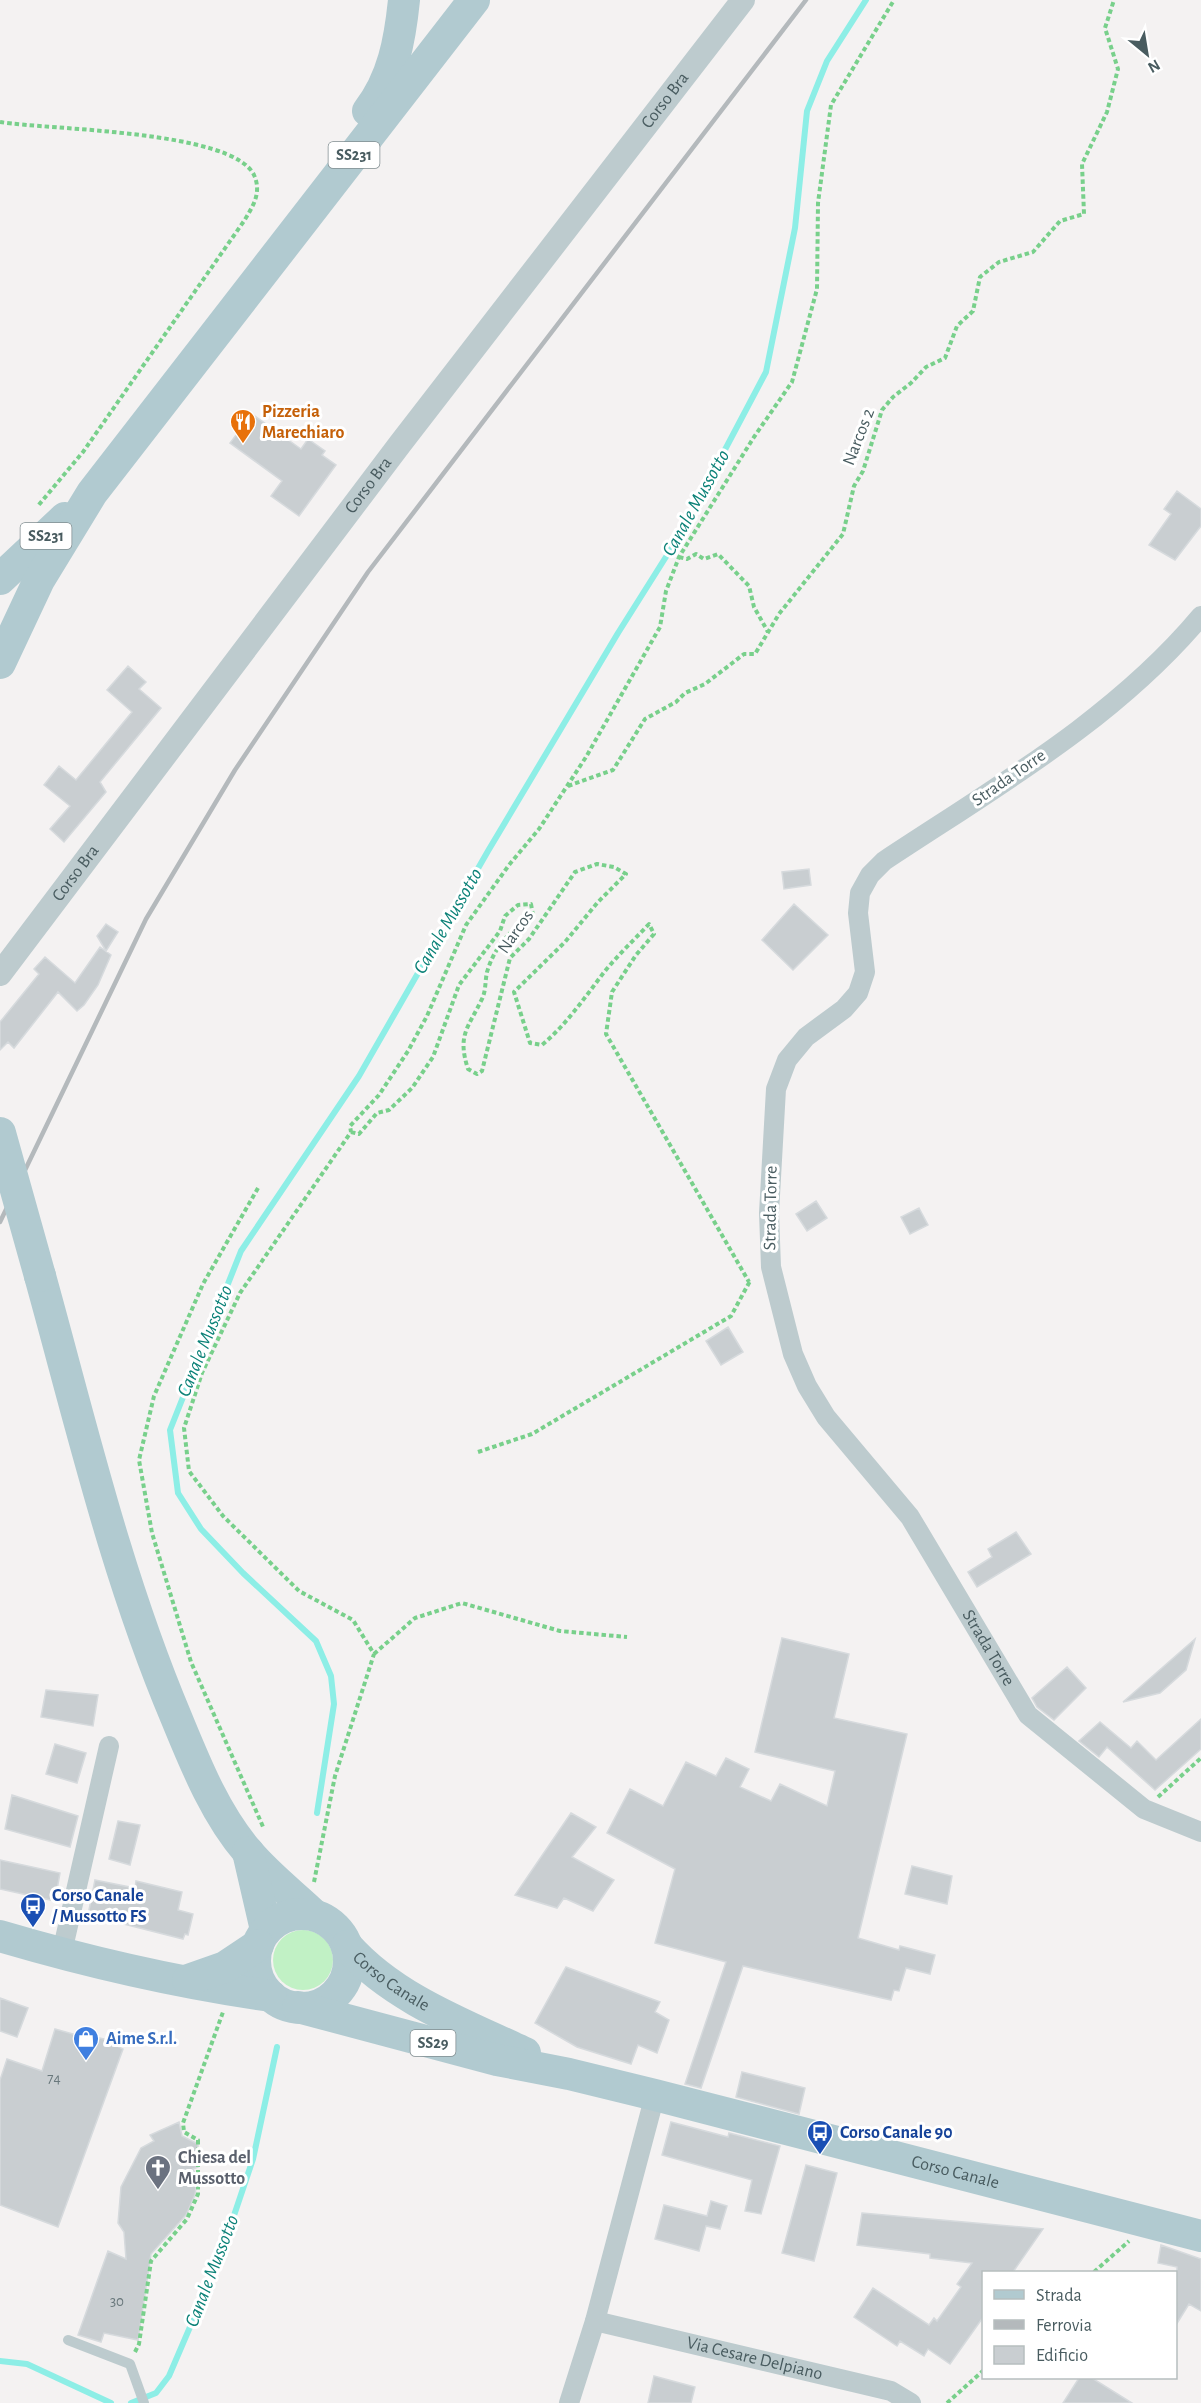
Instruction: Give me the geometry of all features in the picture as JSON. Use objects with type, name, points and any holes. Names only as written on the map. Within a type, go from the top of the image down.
[{"type":"main road","points":[[234,311],[295,204],[379,97],[394,64],[404,0]]},
{"type":"main road","name":"SS231","points":[[0,579],[92,493],[474,0]]},
{"type":"main road","points":[[0,663],[39,580],[92,493]]},
{"type":"main road","points":[[0,1133],[95,1478],[145,1644],[211,1795],[257,1844],[314,1915]]},
{"type":"main road","points":[[257,1844],[262,1938],[257,1972],[262,1985],[285,2002],[314,2006],[328,2000],[339,1990],[347,1976],[349,1961],[347,1946],[340,1932],[328,1921],[314,1915],[288,1916],[262,1938]]},
{"type":"main road","name":"Corso Canale","points":[[0,1936],[124,1968],[285,2002],[497,2060],[569,2074],[655,2095],[1201,2236]]},
{"type":"main road","name":"Corso Canale","points":[[188,1980],[225,1967],[262,1938]]},
{"type":"main road","name":"Corso Canale","points":[[347,1946],[367,1969],[419,2002],[569,2074]]},
{"type":"main road","name":"Corso Canale","points":[[0,1948],[51,1950]]},
{"type":"street","name":"Corso Bra","points":[[0,974],[407,435],[743,0]]},
{"type":"street","name":"Strada Torre","points":[[1201,616],[1174,648],[1138,682],[1026,768],[884,861],[870,875],[860,893],[858,913],[864,972],[858,993],[844,1010],[806,1037],[788,1060],[777,1089],[768,1213],[771,1267],[793,1354],[807,1386],[826,1417],[910,1517],[1028,1715],[1144,1809],[1201,1832]]},
{"type":"street","points":[[51,1950],[109,1746]]},
{"type":"street","points":[[569,2403],[595,2321],[655,2095]]},
{"type":"street","name":"Via Cesare Delpiano","points":[[595,2321],[891,2391],[911,2403]]},
{"type":"lane","points":[[68,2340],[130,2364],[144,2403]]},
{"type":"path","points":[[374,1654],[353,1620],[299,1591],[223,1516],[189,1472],[184,1428],[202,1373],[240,1293],[351,1132],[350,1125],[379,1095],[408,1051],[427,1016],[466,926],[509,865],[539,830],[567,786],[660,627],[666,591],[679,557],[754,437],[792,382],[817,289],[818,203],[831,105],[894,0]]},
{"type":"path","name":"Narcos 2","points":[[567,786],[613,770],[645,719],[676,702],[685,693],[705,684],[744,654],[755,654],[779,614],[843,534],[854,486],[863,471],[882,410],[892,397],[911,383],[926,367],[945,358],[957,326],[973,311],[980,278],[999,262],[1033,252],[1060,221],[1084,214],[1082,164],[1107,112],[1118,69],[1105,28],[1114,0]]},
{"type":"path","points":[[0,122],[164,138],[202,146],[224,153],[245,164],[253,174],[258,186],[256,201],[244,221],[83,452],[32,512]]},
{"type":"path","points":[[679,557],[687,559],[696,554],[704,559],[718,554],[749,586],[754,607],[768,633]]},
{"type":"path","name":"Narcos","points":[[351,1132],[359,1134],[377,1113],[389,1110],[412,1088],[433,1056],[459,985],[500,931],[505,916],[518,905],[531,904],[533,915],[499,943],[488,971],[483,997],[465,1029],[463,1055],[468,1069],[477,1074],[482,1071],[510,958],[529,939],[575,872],[597,864],[614,867],[626,874],[598,902],[565,942],[514,992],[530,1042],[542,1045],[572,1015],[606,969],[649,924],[654,934],[636,955],[612,992],[606,1034],[749,1282]]},
{"type":"path","points":[[257,1844],[191,1662],[152,1533],[139,1460],[154,1396],[198,1294],[258,1188]]},
{"type":"path","points":[[478,1452],[532,1434],[731,1316],[749,1282],[771,1267]]},
{"type":"path","points":[[314,1883],[334,1776],[374,1654],[415,1618],[462,1603],[560,1631],[627,1636]]},
{"type":"path","points":[[1144,1809],[1201,1758]]},
{"type":"path","points":[[130,2364],[139,2344],[151,2261],[187,2219],[198,2194],[198,2140],[184,2132],[183,2123],[231,1990]]},
{"type":"path","points":[[1095,2271],[1151,2222]]},
{"type":"path","points":[[947,2403],[982,2372]]},
{"type":"green space","points":[[303,1930],[320,1935],[328,1943],[333,1960],[328,1977],[320,1985],[303,1990],[286,1985],[278,1977],[273,1960],[278,1943],[286,1935]]},
{"type":"building","points":[[252,414],[301,449],[308,439],[325,451],[322,455],[336,465],[299,516],[271,496],[282,481],[230,443]]},
{"type":"building","points":[[1177,491],[1201,509],[1201,526],[1175,560],[1149,545],[1171,514],[1164,509]]},
{"type":"building","points":[[128,666],[146,682],[139,689],[161,708],[100,782],[106,792],[64,842],[50,829],[70,806],[44,785],[59,766],[76,780],[132,712],[107,690]]},
{"type":"building","points":[[809,869],[811,885],[784,889],[782,872]]},
{"type":"building","points":[[794,904],[828,935],[793,970],[762,940]]},
{"type":"building","points":[[106,924],[118,932],[106,951],[97,936]]},
{"type":"building","points":[[100,947],[111,955],[98,985],[84,1005],[77,1011],[58,992],[14,1048],[8,1042],[0,1050],[0,1022],[39,974],[34,969],[45,957],[75,983]]},
{"type":"building","points":[[816,1201],[827,1218],[807,1231],[796,1214]]},
{"type":"building","points":[[919,1208],[928,1225],[910,1234],[901,1217]]},
{"type":"building","points":[[728,1327],[743,1352],[721,1365],[706,1341]]},
{"type":"building","points":[[1016,1532],[1031,1554],[977,1587],[968,1572],[992,1557],[988,1549]]},
{"type":"building","points":[[782,1638],[849,1654],[834,1718],[907,1734],[858,1938],[899,1950],[900,1946],[935,1955],[930,1974],[906,1968],[899,1991],[894,1990],[891,2000],[743,1966],[701,2088],[685,2084],[726,1962],[655,1943],[675,1869],[607,1833],[630,1789],[663,1806],[686,1762],[716,1776],[726,1758],[749,1769],[740,1787],[771,1801],[780,1784],[827,1806],[835,1771],[755,1752]]},
{"type":"building","points":[[1195,1639],[1186,1670],[1160,1693],[1123,1702]]},
{"type":"building","points":[[1067,1667],[1086,1688],[1054,1720],[1037,1707],[1032,1698]]},
{"type":"building","points":[[46,1690],[98,1695],[93,1726],[41,1717]]},
{"type":"building","points":[[1201,1719],[1201,1749],[1155,1790],[1107,1747],[1099,1757],[1079,1741],[1100,1722],[1131,1748],[1137,1741],[1156,1760]]},
{"type":"building","points":[[55,1744],[86,1753],[77,1783],[46,1774]]},
{"type":"building","points":[[12,1795],[78,1816],[70,1847],[5,1829]]},
{"type":"building","points":[[571,1813],[596,1827],[572,1857],[614,1880],[593,1911],[564,1898],[557,1908],[515,1895]]},
{"type":"building","points":[[118,1821],[140,1825],[130,1865],[109,1859]]},
{"type":"building","points":[[0,1860],[60,1873],[55,1901],[0,1889]]},
{"type":"building","points":[[912,1866],[952,1876],[947,1904],[905,1894]]},
{"type":"building","points":[[95,1880],[135,1888],[136,1881],[182,1892],[178,1910],[193,1914],[188,1935],[185,1934],[183,1939],[88,1915]]},
{"type":"building","points":[[566,1967],[660,2002],[655,2012],[669,2020],[657,2053],[638,2045],[631,2064],[577,2047],[535,2023]]},
{"type":"building","points":[[0,1998],[28,2008],[17,2037],[0,2031]]},
{"type":"building","points":[[55,2029],[91,2039],[95,2037],[104,2039],[123,2049],[58,2227],[0,2205],[0,2080],[7,2059],[42,2071]]},
{"type":"building","points":[[742,2072],[805,2088],[799,2114],[736,2097]]},
{"type":"building","name":"Chiesa del Mussotto","points":[[179,2122],[182,2136],[198,2144],[198,2167],[193,2169],[197,2179],[195,2195],[186,2215],[151,2254],[138,2340],[104,2333],[101,2342],[78,2335],[108,2251],[126,2259],[124,2232],[118,2223],[121,2187],[141,2148],[154,2141],[150,2135]]},
{"type":"building","points":[[671,2122],[728,2137],[729,2133],[780,2146],[761,2214],[745,2211],[752,2180],[662,2155]]},
{"type":"building","points":[[806,2165],[837,2173],[814,2261],[782,2253]]},
{"type":"building","points":[[711,2201],[727,2206],[720,2229],[706,2226],[699,2251],[655,2239],[664,2205],[707,2216]]},
{"type":"building","points":[[862,2213],[1043,2229],[1014,2271],[982,2271],[982,2319],[950,2364],[928,2349],[924,2356],[900,2341],[897,2346],[854,2317],[873,2288],[929,2325],[934,2318],[937,2321],[961,2287],[957,2284],[972,2263],[930,2258],[930,2254],[857,2245]]},
{"type":"building","points":[[1161,2245],[1201,2259],[1201,2311],[1189,2304],[1177,2323],[1177,2267],[1158,2263]]},
{"type":"building","points":[[654,2376],[695,2387],[691,2403],[648,2403]]},
{"type":"building","points":[[1078,2379],[1094,2379],[1132,2403],[1063,2403]]},
{"type":"waterway","name":"Canale Mussotto","points":[[317,1813],[334,1704],[331,1676],[316,1641],[243,1573],[201,1529],[178,1493],[170,1430],[241,1251],[359,1076],[488,851],[618,633],[681,533],[766,372],[795,228],[807,111],[827,61],[866,0]]},
{"type":"waterway","name":"Canale Mussotto","points":[[131,2403],[156,2393],[169,2376],[220,2257],[253,2159],[277,2047]]},
{"type":"waterway","name":"Canale Mussotto","points":[[0,2361],[27,2364],[111,2403]]},
{"type":"railway","points":[[0,1222],[146,919],[235,770],[368,572],[806,0]]},
{"type":"place","name":"Pizzeria Marechiaro","points":[[243,445]]},
{"type":"place","name":"Corso Canale / Mussotto FS","points":[[33,1929]]},
{"type":"place","name":"Aime S.r.l.","points":[[86,2062]]},
{"type":"place","name":"Corso Canale 90","points":[[820,2156]]},
{"type":"place","name":"Chiesa del Mussotto","points":[[158,2191]]}]
